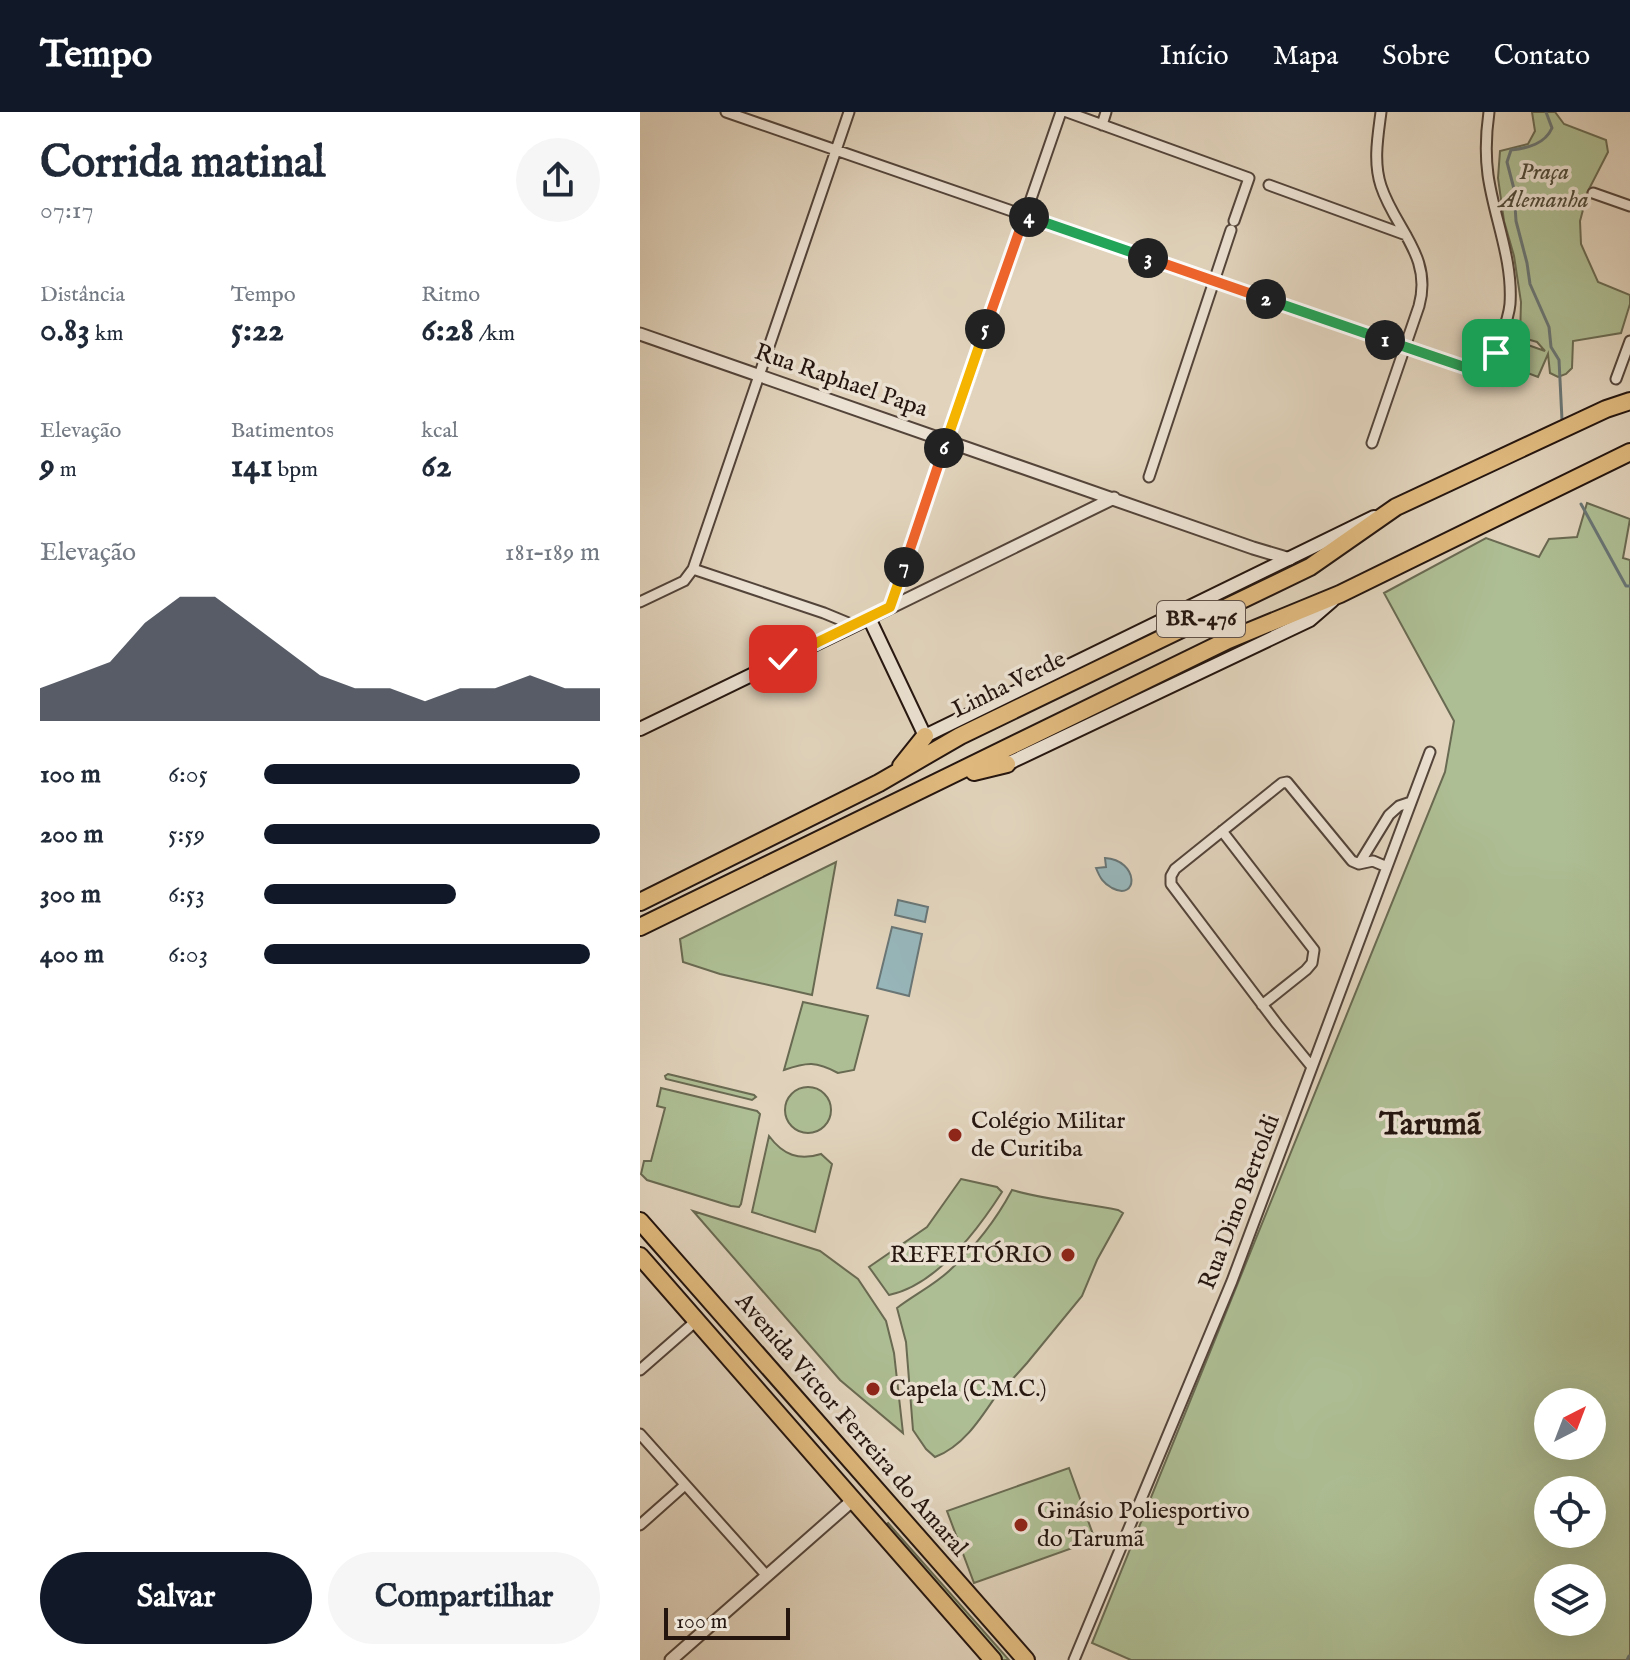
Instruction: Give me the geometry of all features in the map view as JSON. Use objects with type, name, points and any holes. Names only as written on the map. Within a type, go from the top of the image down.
[{"type":"highway","name":"Linha Verde","points":[[640,902],[879,783],[985,723],[1310,567],[1396,507],[1630,398]]},
{"type":"highway","name":"BR-476","points":[[640,927],[1228,640],[1340,594],[1629,452]]},
{"type":"highway","points":[[896,773],[925,736]]},
{"type":"highway","points":[[948,777],[1007,764]]},
{"type":"highway","name":"Avenida Victor Ferreira do Amaral","points":[[640,1221],[1026,1660]]},
{"type":"highway","name":"Avenida Victor Ferreira do Amaral","points":[[640,1256],[993,1660]]},
{"type":"highway","points":[[800,1440],[813,1438],[818,1424]]},
{"type":"highway","points":[[823,1466],[828,1452],[842,1451]]},
{"type":"main road","name":"Linha Verde","points":[[925,736],[1396,507]]},
{"type":"main road","points":[[1007,764],[1310,620],[1340,594]]},
{"type":"main road","points":[[640,729],[869,618],[925,736]]},
{"type":"street","points":[[726,112],[1481,371],[1493,360],[1510,302],[1506,251],[1488,172],[1489,112]]},
{"type":"street","points":[[640,602],[684,581],[693,569],[849,112]]},
{"type":"street","points":[[890,607],[1061,112]]},
{"type":"street","points":[[1067,112],[1249,178],[1149,477]]},
{"type":"street","points":[[1102,125],[1106,112]]},
{"type":"street","points":[[1372,443],[1424,285],[1420,262],[1388,204],[1378,175],[1376,153],[1381,112]]},
{"type":"street","points":[[1269,185],[1406,235]]},
{"type":"street","points":[[1593,193],[1630,206]]},
{"type":"street","name":"Rua Raphael Papa","points":[[640,334],[1290,559]]},
{"type":"street","points":[[1616,379],[1630,341]]},
{"type":"street","points":[[869,618],[1114,498]]},
{"type":"street","points":[[1253,548],[1263,557],[1263,571],[1258,574]]},
{"type":"street","points":[[693,569],[853,625]]},
{"type":"street","name":"Rua Dino Bertoldi","points":[[1074,1660],[1232,1281],[1430,752]]},
{"type":"street","points":[[1312,1067],[1171,884],[1171,876],[1175,869],[1287,782],[1352,861],[1359,864],[1373,861],[1387,867]]},
{"type":"street","points":[[1359,864],[1389,815],[1399,806],[1411,802]]},
{"type":"street","points":[[1222,831],[1314,950],[1312,963],[1306,970],[1262,1005]]},
{"type":"street","points":[[640,1370],[696,1321]]},
{"type":"street","points":[[640,1434],[767,1576]]},
{"type":"street","points":[[640,1525],[685,1485]]},
{"type":"street","points":[[671,1660],[853,1500]]},
{"type":"green space","name":"Praça Alemanha","points":[[1532,112],[1555,112],[1564,124],[1606,140],[1608,152],[1588,191],[1580,221],[1581,244],[1598,282],[1630,295],[1621,333],[1573,341],[1572,368],[1558,377],[1550,373],[1548,354],[1538,377],[1502,363],[1511,339],[1545,351],[1537,342],[1520,337],[1521,302],[1498,178],[1500,151],[1528,144],[1535,131]]},
{"type":"green space","points":[[1587,503],[1630,519],[1623,558],[1630,560],[1630,1660],[1131,1660],[1092,1643],[1445,772],[1454,721],[1384,593],[1486,538],[1539,557],[1549,539],[1577,537]]},
{"type":"green space","points":[[836,862],[812,995],[720,974],[683,962],[680,939]]},
{"type":"green space","points":[[803,1002],[868,1016],[854,1070],[838,1073],[811,1064],[784,1070]]},
{"type":"green space","points":[[668,1074],[756,1097],[752,1100],[666,1079]]},
{"type":"green space","points":[[808,1087],[824,1094],[831,1110],[824,1126],[808,1133],[792,1126],[785,1110],[792,1094]]},
{"type":"green space","points":[[661,1088],[760,1114],[739,1207],[647,1180],[641,1174],[644,1161],[651,1161],[665,1108],[657,1106]]},
{"type":"green space","points":[[769,1136],[792,1155],[806,1157],[821,1154],[832,1164],[815,1232],[752,1212]]},
{"type":"green space","points":[[961,1179],[997,1187],[1002,1192],[968,1239],[939,1268],[907,1289],[889,1295],[869,1267],[927,1227]]},
{"type":"green space","points":[[1012,1190],[1123,1213],[1097,1260],[1082,1296],[1027,1363],[1009,1383],[1004,1384],[966,1436],[935,1457],[913,1430],[906,1342],[897,1308],[959,1262],[992,1222]]},
{"type":"green space","points":[[693,1211],[820,1251],[858,1279],[886,1321],[894,1353],[903,1433],[840,1380]]},
{"type":"green space","name":"Ginásio Poliesportivo do Tarumã","points":[[1069,1468],[1095,1540],[974,1583],[947,1511]]},
{"type":"green space","points":[[888,1523],[1009,1660],[1000,1660],[884,1526]]},
{"type":"water","points":[[1105,858],[1116,860],[1129,872],[1131,885],[1127,890],[1112,888],[1102,880],[1096,868],[1106,867]]},
{"type":"water","points":[[898,900],[928,907],[925,922],[895,915]]},
{"type":"water","points":[[892,927],[922,934],[909,996],[877,988]]},
{"type":"waterway","points":[[1546,112],[1552,128],[1549,133],[1535,144],[1511,150],[1507,162],[1530,284],[1549,327],[1551,347],[1559,360],[1562,420]]},
{"type":"waterway","points":[[1581,504],[1626,586],[1630,586]]},
{"type":"waterway","points":[[1627,1660],[1629,1656]]},
{"type":"place","name":"Colégio Militar de Curitiba","points":[[955,1135]]},
{"type":"place","name":"REFEITÓRIO","points":[[1068,1255]]},
{"type":"place","name":"Capela (C.M.C.)","points":[[873,1389]]},
{"type":"place","name":"Ginásio Poliesportivo do Tarumã","points":[[1021,1525]]},
{"type":"district","name":"Tarumã","points":[[1430,1125]]},
{"type":"route","points":[[783,659],[890,607],[1025,215],[1471,370],[1485,369],[1496,353]]}]
